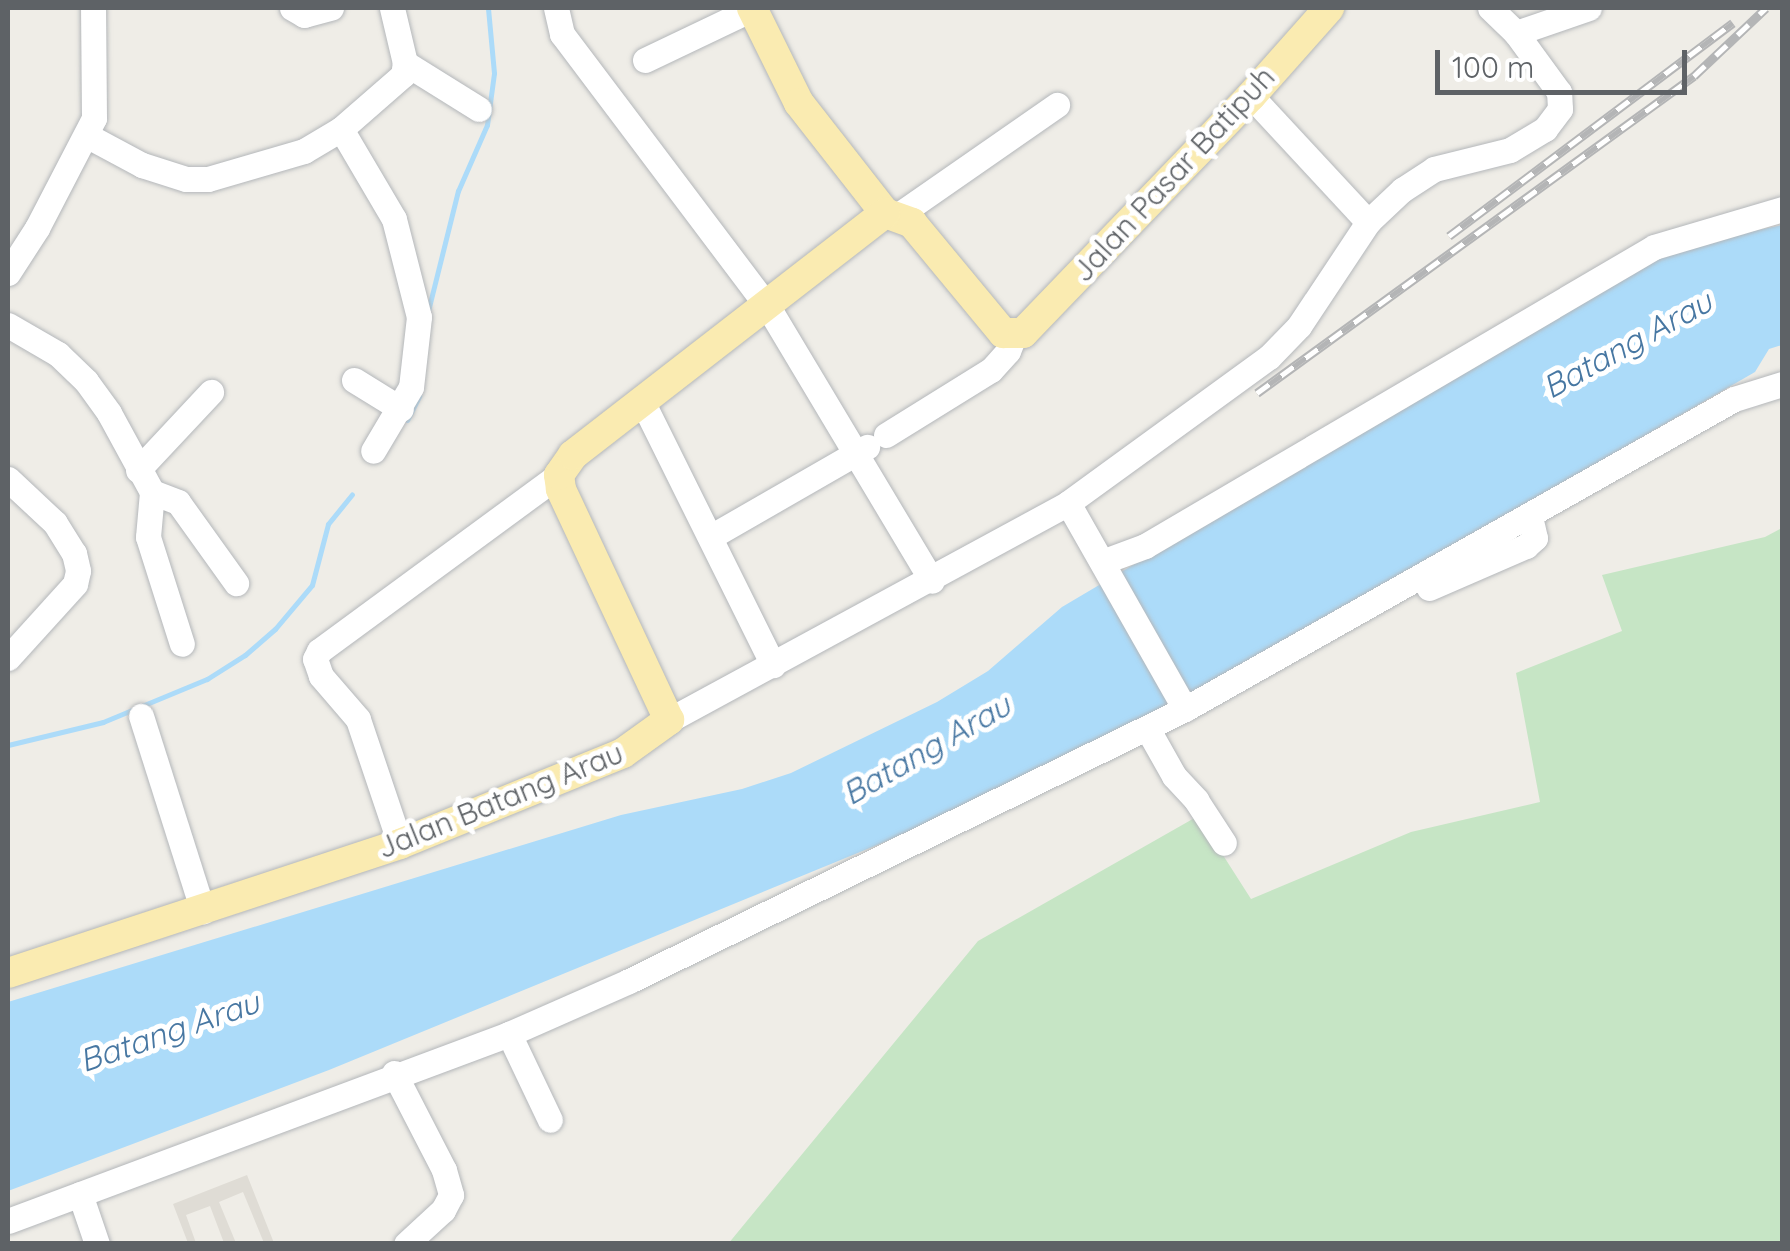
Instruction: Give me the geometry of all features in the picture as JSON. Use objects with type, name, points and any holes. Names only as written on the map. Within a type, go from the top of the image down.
[{"type":"main road","points":[[752,8],[799,102],[891,214],[912,224],[995,325],[1014,336]]},
{"type":"main road","name":"Jalan Pasar Batipuh","points":[[1014,336],[1033,323],[1251,96],[1329,8]]},
{"type":"main road","points":[[668,720],[561,489],[559,474],[573,456],[642,401],[891,214]]},
{"type":"main road","name":"Jalan Batang Arau","points":[[8,973],[400,844],[623,753],[668,720]]},
{"type":"street","points":[[8,271],[86,135],[95,103],[93,8]]},
{"type":"street","points":[[292,8],[304,15],[331,8]]},
{"type":"street","points":[[86,135],[142,165],[197,179],[304,151],[341,129],[399,80],[405,63],[392,8]]},
{"type":"street","points":[[556,8],[562,34],[870,445],[932,581]]},
{"type":"street","points":[[645,60],[752,8]]},
{"type":"street","name":"Jalan Batang Arau","points":[[668,720],[932,581],[1068,503],[1270,357],[1299,326],[1368,222],[1434,169],[1528,142],[1560,110],[1559,92],[1516,33],[1490,8]]},
{"type":"street","points":[[1516,33],[1589,8]]},
{"type":"street","points":[[405,63],[479,109]]},
{"type":"street","points":[[1251,96],[1368,222]]},
{"type":"street","points":[[891,214],[1057,105]]},
{"type":"street","points":[[341,129],[387,206],[405,248],[420,335],[415,375],[401,409],[373,452]]},
{"type":"street","points":[[1104,566],[1146,546],[1654,248],[1782,208]]},
{"type":"street","points":[[8,325],[36,338],[86,381],[109,413],[145,481],[148,537],[182,644]]},
{"type":"street","points":[[712,536],[992,370],[1008,351],[1014,336]]},
{"type":"street","points":[[354,380],[401,409]]},
{"type":"street","points":[[8,1220],[509,1034],[790,904],[1146,728],[1530,517],[1734,399],[1782,384]]},
{"type":"street","points":[[145,481],[211,392]]},
{"type":"street","points":[[642,401],[774,665]]},
{"type":"street","points":[[400,844],[358,719],[321,676],[315,659],[319,651],[559,474]]},
{"type":"street","points":[[8,479],[55,523],[74,553],[78,571],[75,584],[8,658]]},
{"type":"street","points":[[145,481],[178,502],[236,582]]},
{"type":"street","points":[[1068,503],[1184,707]]},
{"type":"street","points":[[141,716],[204,911]]},
{"type":"street","points":[[1146,728],[1174,776],[1196,800],[1224,843]]},
{"type":"street","points":[[509,1034],[550,1120]]},
{"type":"street","points":[[394,1074],[450,1184],[449,1204],[431,1232],[406,1244]]},
{"type":"street","points":[[80,1194],[97,1244]]},
{"type":"shaded area","points":[[247,1175],[274,1243],[264,1243],[243,1192],[219,1202],[236,1243],[224,1243],[210,1206],[186,1215],[196,1243],[188,1243],[173,1204]]},
{"type":"green space","points":[[1782,528],[1782,1243],[728,1244],[978,941],[1198,816],[1251,899],[1411,832],[1540,802],[1516,673],[1622,631],[1602,575],[1765,537]]},
{"type":"water","name":"Batang Arau","points":[[1782,225],[1782,345],[1769,349],[1755,372],[1191,698],[1072,758],[887,841],[329,1070],[8,1191],[8,1002],[621,815],[742,789],[791,773],[937,702],[988,671],[1062,607],[1603,287],[1676,247]]},
{"type":"waterway","points":[[428,311],[458,191],[487,125],[494,73],[488,8]]},
{"type":"waterway","points":[[407,420],[419,396]]},
{"type":"waterway","points":[[8,745],[103,722],[207,679],[245,655],[275,629],[312,585],[328,524],[352,494]]},
{"type":"railway","points":[[1257,393],[1694,76],[1766,8]]},
{"type":"railway","points":[[1449,236],[1733,23]]}]
